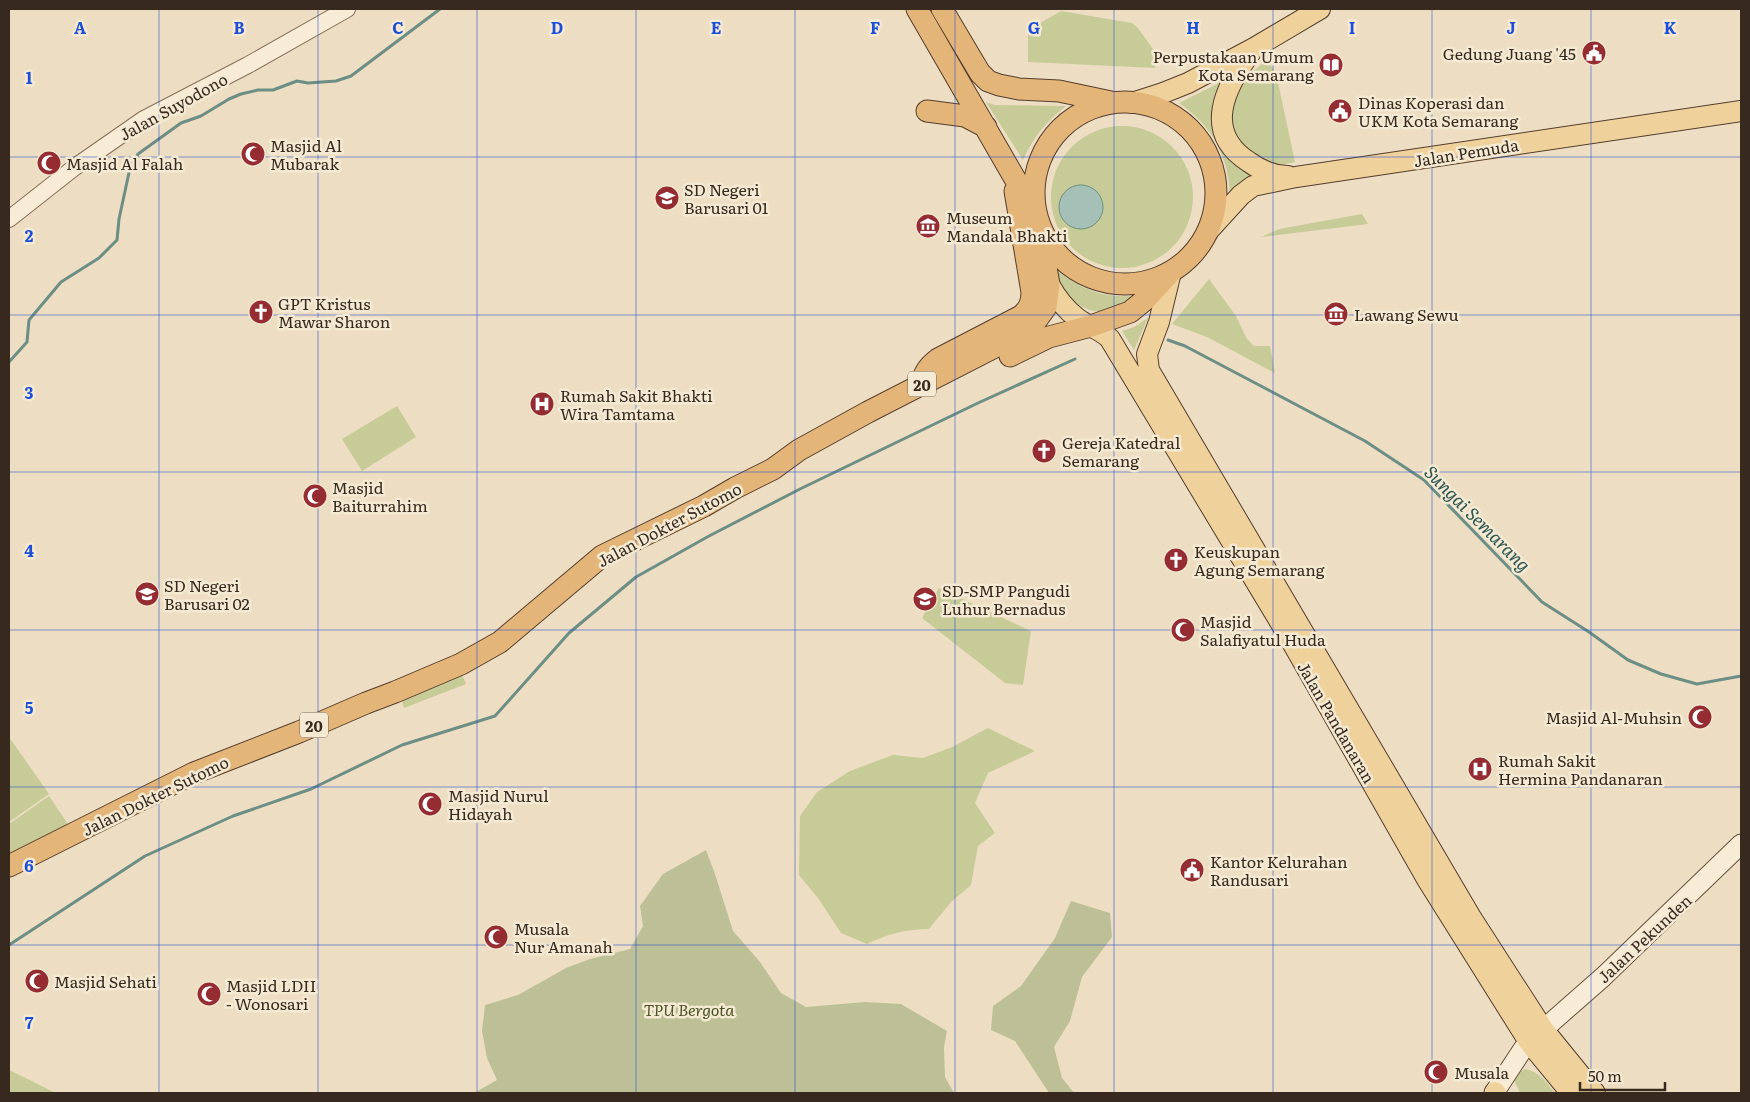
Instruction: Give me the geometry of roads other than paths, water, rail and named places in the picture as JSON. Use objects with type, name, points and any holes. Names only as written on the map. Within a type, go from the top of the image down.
[{"type":"highway","name":"20","points":[[917,9],[1000,150],[1052,248],[1065,261],[1079,272],[1096,279],[1113,283],[1131,284],[1149,281],[1171,272],[1183,264],[1194,253],[1209,230],[1216,210],[1215,179],[1208,156],[1196,136],[1179,120],[1159,108],[1059,91],[1018,89],[988,81],[980,73],[942,9]]},
{"type":"highway","name":"20","points":[[1037,217],[1034,184],[1037,166],[1044,150],[1054,136],[1066,123],[1080,113],[1096,106],[1123,102]]},
{"type":"highway","points":[[927,110],[966,116],[986,127]]},
{"type":"highway","points":[[922,384],[924,375],[938,359],[1021,316],[1032,303],[1032,292],[1016,194],[1000,150]]},
{"type":"highway","name":"Jalan Dokter Sutomo","points":[[9,866],[194,773],[299,732],[366,702],[461,664],[500,642],[601,557],[683,517],[773,469],[799,450],[1034,326],[1046,307],[1049,284],[1037,217]]},
{"type":"highway","name":"20","points":[[1091,326],[1130,312],[1171,272]]},
{"type":"highway","name":"Jalan Dokter Sutomo","points":[[773,469],[806,460],[919,400],[1033,344],[1049,337],[1091,326]]},
{"type":"main road","points":[[1123,102],[1163,93],[1188,83],[1254,48],[1320,9]]},
{"type":"main road","points":[[1254,48],[1232,79],[1223,100],[1221,109],[1224,134],[1236,152],[1254,165],[1274,174],[1296,176]]},
{"type":"main road","name":"Jalan Pemuda","points":[[1209,230],[1241,195],[1253,186],[1296,176],[1741,111]]},
{"type":"main road","name":"Jalan Pandanaran","points":[[1171,272],[1159,322],[1147,354],[1149,370],[1468,912],[1536,1036],[1594,1093]]},
{"type":"main road","name":"Jalan Pandanaran","points":[[1049,284],[1065,308],[1077,318],[1103,331],[1114,345],[1289,636],[1428,881],[1536,1036],[1572,1093]]},
{"type":"main road","name":"Jalan Pekunden","points":[[1495,1093],[1523,1049],[1603,977],[1741,844]]},
{"type":"street","name":"Jalan Suyodono","points":[[9,219],[75,167],[144,119],[248,65],[347,9]]},
{"type":"waterway","points":[[9,362],[27,342],[29,320],[61,282],[99,258],[117,240],[119,219],[130,168],[138,154],[181,123],[201,116],[241,94],[258,90],[273,90],[297,81],[308,83],[336,81],[351,76],[440,9]]},
{"type":"waterway","name":"Sungai Semarang","points":[[1168,340],[1185,346],[1365,441],[1424,480],[1542,602],[1628,660],[1661,674],[1697,684],[1741,676]]},
{"type":"waterway","points":[[9,945],[145,856],[233,816],[311,789],[402,745],[495,716],[569,633],[636,577],[709,536],[800,489],[978,403],[1075,359]]},
{"type":"place","name":"Gedung Juang '45","points":[[1594,53]]},
{"type":"place","name":"Perpustakaan Umum Kota Semarang","points":[[1331,65]]},
{"type":"place","name":"Dinas Koperasi dan UKM Kota Semarang","points":[[1340,111]]},
{"type":"place","name":"Masjid Al Mubarak","points":[[253,154]]},
{"type":"place","name":"Masjid Al Falah","points":[[49,163]]},
{"type":"place","name":"SD Negeri Barusari 01","points":[[667,198]]},
{"type":"place","name":"Museum Mandala Bhakti","points":[[928,226]]},
{"type":"place","name":"GPT Kristus Mawar Sharon","points":[[261,312]]},
{"type":"place","name":"Lawang Sewu","points":[[1336,314]]},
{"type":"place","name":"Rumah Sakit Bhakti Wira Tamtama","points":[[542,404]]},
{"type":"place","name":"Gereja Katedral Semarang","points":[[1044,451]]},
{"type":"place","name":"Masjid Baiturrahim","points":[[315,496]]},
{"type":"place","name":"Keuskupan Agung Semarang","points":[[1176,560]]},
{"type":"place","name":"SD Negeri Barusari 02","points":[[147,594]]},
{"type":"place","name":"SD-SMP Pangudi Luhur Bernadus","points":[[925,599]]},
{"type":"place","name":"Masjid Salafiyatul Huda","points":[[1183,630]]},
{"type":"place","name":"Masjid Al-Muhsin","points":[[1700,717]]},
{"type":"place","name":"Rumah Sakit Hermina Pandanaran","points":[[1480,769]]},
{"type":"place","name":"Masjid Nurul Hidayah","points":[[430,804]]},
{"type":"place","name":"Kantor Kelurahan Randusari","points":[[1192,870]]},
{"type":"place","name":"Musala Nur Amanah","points":[[496,937]]},
{"type":"place","name":"Masjid Sehati","points":[[37,981]]},
{"type":"place","name":"Masjid LDII - Wonosari","points":[[209,994]]},
{"type":"place","name":"Musala","points":[[1436,1072]]},
{"type":"park label","name":"TPU Bergota","points":[[689,1009]]}]
